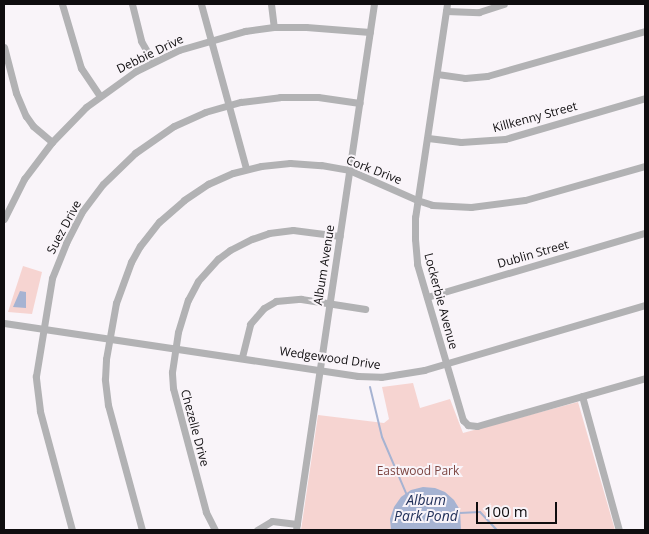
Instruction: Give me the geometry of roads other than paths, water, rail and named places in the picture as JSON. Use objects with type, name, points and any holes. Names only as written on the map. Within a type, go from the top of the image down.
[{"type":"street","points":[[62,4],[81,68],[100,96]]},
{"type":"street","points":[[132,4],[141,41],[152,62]]},
{"type":"street","points":[[201,4],[246,170]]},
{"type":"street","points":[[271,4],[274,27]]},
{"type":"street","name":"Album Avenue","points":[[296,527],[318,368],[340,236],[374,4]]},
{"type":"street","points":[[447,7],[479,12],[504,4]]},
{"type":"street","name":"Lockerbie Avenue","points":[[447,7],[414,229],[415,252],[461,416],[466,423],[477,426],[582,396]]},
{"type":"street","name":"Debbie Drive","points":[[5,214],[24,179],[52,142],[80,113],[120,80],[152,62],[211,39],[274,27],[326,28],[370,32]]},
{"type":"street","points":[[437,74],[465,78],[487,76],[645,32]]},
{"type":"street","points":[[4,47],[16,93],[26,116],[33,126],[52,142]]},
{"type":"street","name":"Suez Drive","points":[[72,530],[38,400],[36,376],[42,327],[52,278],[81,213],[103,184],[121,165],[153,140],[191,118],[254,99],[290,96],[318,97],[360,103]]},
{"type":"street","name":"Killkenny Street","points":[[428,138],[461,142],[506,139],[645,98]]},
{"type":"street","name":"Cork Drive","points":[[142,530],[106,390],[105,370],[116,303],[124,276],[140,246],[159,222],[184,200],[208,184],[246,170],[296,163],[350,170],[432,205],[460,207],[508,204],[645,166]]},
{"type":"street","name":"Chezelle Drive","points":[[215,530],[206,512],[173,388],[176,348],[184,309],[192,290],[209,268],[230,250],[260,236],[280,231],[306,231],[340,236]]},
{"type":"street","name":"Dublin Street","points":[[427,297],[645,233]]},
{"type":"street","points":[[242,357],[250,324],[259,313],[270,305],[291,299],[365,309]]},
{"type":"street","name":"Wedgewood Drive","points":[[4,323],[318,368],[358,376],[381,377],[407,374],[645,305]]},
{"type":"street","points":[[619,530],[582,396],[645,378]]},
{"type":"street","points":[[257,530],[272,521],[296,527]]},
{"type":"water","points":[[20,291],[26,292],[26,308],[13,307]]},
{"type":"water","name":"Album Park Pond","points":[[423,487],[435,488],[445,492],[454,500],[460,510],[461,530],[391,530],[390,519],[394,507],[401,497],[411,490]]},
{"type":"waterway","points":[[370,387],[382,437],[406,493]]},
{"type":"waterway","points":[[460,513],[480,512],[497,530]]},
{"type":"park label","name":"Eastwood Park","points":[[418,471]]}]
